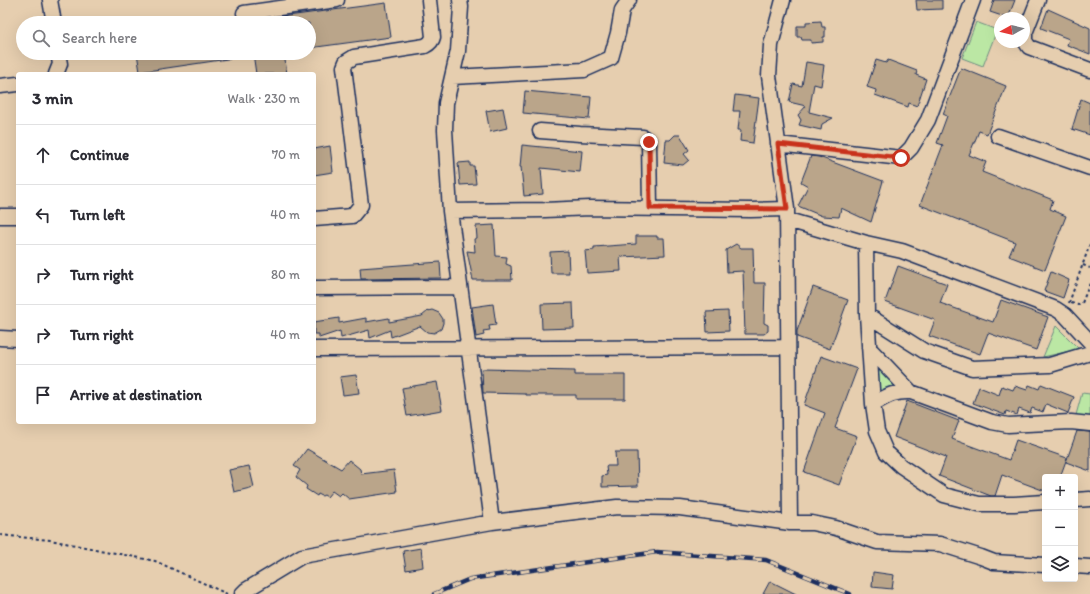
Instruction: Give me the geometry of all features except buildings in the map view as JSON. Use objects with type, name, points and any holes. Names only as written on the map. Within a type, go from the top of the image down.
[{"type":"street","points":[[50,0],[53,16]]},
{"type":"street","points":[[244,13],[337,0]]},
{"type":"street","points":[[316,219],[352,216],[361,205],[344,67],[346,62],[354,57],[429,44],[433,37],[429,0]]},
{"type":"street","points":[[460,0],[461,7],[458,51],[446,103],[445,130],[450,211],[492,522]]},
{"type":"street","points":[[452,78],[530,72],[584,70],[611,58],[618,33],[622,10],[629,0]]},
{"type":"street","points":[[783,0],[771,45],[769,76],[788,214],[790,523]]},
{"type":"street","points":[[778,144],[901,158],[911,148],[928,120],[973,0]]},
{"type":"street","points":[[1038,0],[1025,33],[1025,41],[1029,47],[1090,70]]},
{"type":"street","points":[[57,72],[60,64],[59,60]]},
{"type":"street","points":[[0,86],[16,84]]},
{"type":"street","points":[[540,131],[643,137],[649,142],[650,208]]},
{"type":"street","points":[[998,136],[1090,168]]},
{"type":"street","points":[[450,211],[650,208],[788,214],[866,243],[902,251],[1056,309],[1067,309],[1090,342]]},
{"type":"street","points":[[0,216],[16,216]]},
{"type":"street","points":[[866,243],[866,315],[873,404],[877,431],[886,452],[901,466],[944,495],[979,504],[1042,502]]},
{"type":"street","points":[[316,288],[460,287]]},
{"type":"street","points":[[866,315],[924,351],[972,368],[1050,365],[1090,353]]},
{"type":"street","points":[[0,338],[16,338]]},
{"type":"street","points":[[316,348],[788,347]]},
{"type":"street","points":[[869,348],[911,392]]},
{"type":"street","points":[[873,404],[900,391],[911,392],[992,422],[1008,425],[1071,422],[1090,424]]},
{"type":"street","points":[[1078,500],[1090,499]]},
{"type":"street","points":[[242,594],[246,590],[302,556],[492,522],[617,507],[680,508],[790,523],[812,524],[836,528],[877,542],[940,544],[994,562],[1042,565]]},
{"type":"street","points":[[1078,566],[1090,567]]},
{"type":"path","points":[[1067,309],[1090,244]]},
{"type":"path","points":[[1083,265],[1090,268]]},
{"type":"path","points":[[1067,309],[1081,304],[1090,283]]},
{"type":"path","points":[[0,535],[50,540],[155,561],[227,594]]},
{"type":"green space","points":[[976,22],[994,29],[994,38],[983,66],[962,58]]},
{"type":"green space","points":[[1056,326],[1079,349],[1043,357]]},
{"type":"green space","points":[[878,365],[901,385],[879,393]]},
{"type":"green space","points":[[1082,393],[1090,394],[1090,418],[1076,415]]},
{"type":"railway","points":[[434,594],[470,579],[657,552],[766,560],[850,594]]},
{"type":"route","points":[[649,142],[650,208],[751,210],[787,209],[778,144],[901,158]]}]
